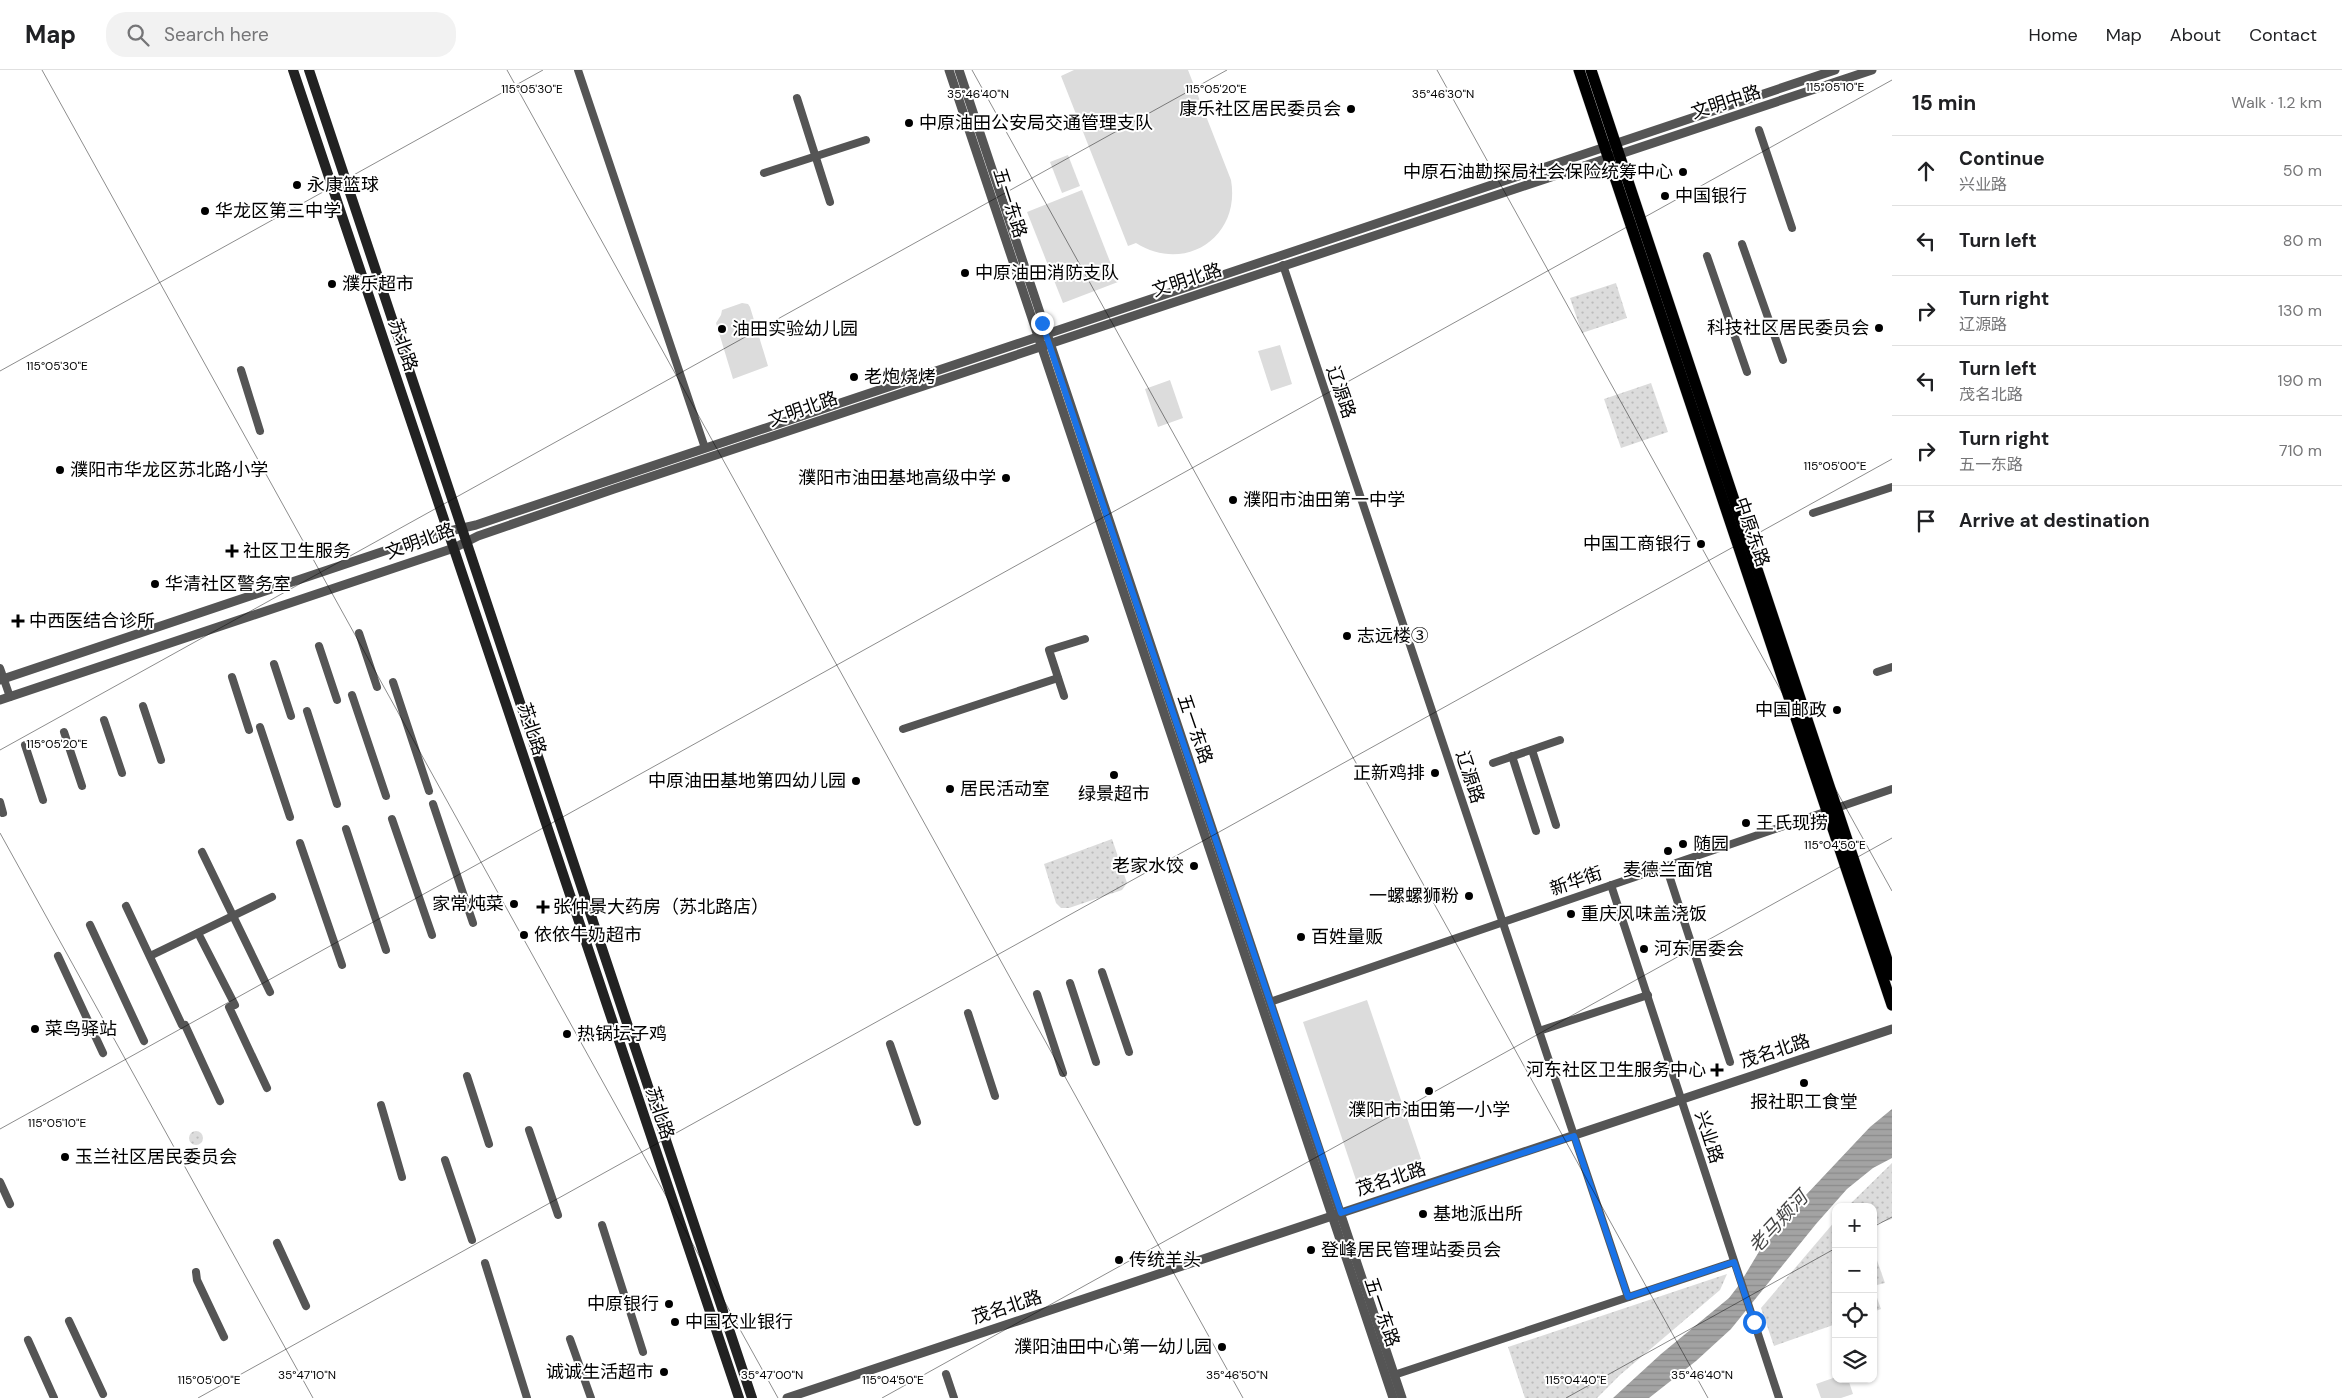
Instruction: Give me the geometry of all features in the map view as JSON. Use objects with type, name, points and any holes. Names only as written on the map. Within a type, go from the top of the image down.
[{"type":"main road","name":"苏北路","points":[[293,70],[739,1398]]},
{"type":"main road","name":"苏北路","points":[[309,70],[752,1398]]},
{"type":"main road","name":"中原东路","points":[[1579,70],[1832,809],[1892,975]]},
{"type":"main road","name":"中原东路","points":[[1591,70],[1832,809],[1892,1005]]},
{"type":"street","points":[[578,70],[705,448]]},
{"type":"street","name":"五一东路","points":[[949,70],[1042,334]]},
{"type":"street","name":"五一东路","points":[[959,70],[1045,344],[1337,1215],[1402,1398]]},
{"type":"street","name":"文明中路","points":[[1618,149],[1835,70]]},
{"type":"street","name":"文明中路","points":[[1618,149],[1872,70]]},
{"type":"street","points":[[796,98],[830,202]]},
{"type":"street","points":[[1758,130],[1792,228]]},
{"type":"street","points":[[764,173],[866,140]]},
{"type":"street","name":"文明北路","points":[[2,679],[413,541],[462,529],[1042,334],[1618,149]]},
{"type":"street","name":"文明北路","points":[[0,700],[454,548],[478,536],[1045,344],[1283,266],[1606,153]]},
{"type":"street","points":[[1742,244],[1783,360]]},
{"type":"street","points":[[1707,256],[1747,372]]},
{"type":"street","name":"辽源路","points":[[1283,266],[1628,1297]]},
{"type":"street","name":"五一东路","points":[[1045,344],[1270,1002],[1393,1398]]},
{"type":"street","points":[[241,370],[260,431]]},
{"type":"street","points":[[1813,513],[1892,487]]},
{"type":"street","points":[[359,633],[377,687]]},
{"type":"street","points":[[1064,696],[1049,650],[1085,638]]},
{"type":"street","points":[[319,646],[338,700]]},
{"type":"street","points":[[274,664],[291,716]]},
{"type":"street","points":[[1877,672],[1892,667]]},
{"type":"street","points":[[0,668],[2,679],[10,697]]},
{"type":"street","points":[[232,677],[249,730]]},
{"type":"street","points":[[903,729],[1058,678]]},
{"type":"street","points":[[394,682],[429,791]]},
{"type":"street","points":[[352,695],[386,796]]},
{"type":"street","points":[[143,706],[161,760]]},
{"type":"street","points":[[307,711],[336,804]]},
{"type":"street","points":[[104,720],[122,773]]},
{"type":"street","points":[[260,727],[290,817]]},
{"type":"street","points":[[64,732],[82,786]]},
{"type":"street","points":[[1493,763],[1560,740]]},
{"type":"street","points":[[25,746],[43,800]]},
{"type":"street","points":[[1532,750],[1556,824]]},
{"type":"street","points":[[1512,756],[1536,831]]},
{"type":"street","name":"新华街","points":[[1270,1002],[1892,789]]},
{"type":"street","points":[[0,802],[3,813]]},
{"type":"street","points":[[433,804],[473,923]]},
{"type":"street","points":[[392,820],[432,935]]},
{"type":"street","points":[[346,829],[386,950]]},
{"type":"street","points":[[300,842],[342,965]]},
{"type":"street","points":[[202,852],[270,992]]},
{"type":"street","points":[[1666,866],[1730,1062]]},
{"type":"street","name":"兴业路","points":[[1611,885],[1780,1398]]},
{"type":"street","points":[[150,956],[272,897]]},
{"type":"street","points":[[126,906],[220,1101]]},
{"type":"street","points":[[90,925],[144,1041]]},
{"type":"street","points":[[198,933],[267,1088]]},
{"type":"street","points":[[58,956],[103,1053]]},
{"type":"street","points":[[1102,972],[1129,1052]]},
{"type":"street","points":[[1070,983],[1096,1062]]},
{"type":"street","points":[[1037,994],[1063,1073]]},
{"type":"street","points":[[1539,1031],[1648,995]]},
{"type":"street","points":[[968,1013],[995,1096]]},
{"type":"street","name":"茂名北路","points":[[787,1398],[1892,1029]]},
{"type":"street","points":[[890,1044],[917,1122]]},
{"type":"street","points":[[467,1076],[489,1144]]},
{"type":"street","points":[[381,1104],[402,1177]]},
{"type":"street","points":[[529,1130],[558,1215]]},
{"type":"street","points":[[445,1160],[472,1240]]},
{"type":"street","points":[[0,1182],[10,1204]]},
{"type":"street","points":[[602,1225],[624,1294]]},
{"type":"street","points":[[277,1243],[306,1306]]},
{"type":"street","points":[[1394,1375],[1734,1262]]},
{"type":"street","points":[[485,1263],[527,1398]]},
{"type":"street","points":[[196,1272],[197,1280],[224,1337]]},
{"type":"street","points":[[630,1311],[642,1352]]},
{"type":"street","points":[[69,1321],[103,1394]]},
{"type":"street","points":[[570,1339],[591,1398]]},
{"type":"street","points":[[28,1340],[54,1398]]},
{"type":"street","points":[[946,1374],[954,1398]]},
{"type":"shaded area","points":[[1074,70],[1188,70],[1231,180],[1232,200],[1227,218],[1218,233],[1206,244],[1190,252],[1173,254],[1155,252],[1136,243],[1128,246],[1061,76]]},
{"type":"shaded area","points":[[1068,155],[1080,186],[1062,193],[1050,162]]},
{"type":"shaded area","points":[[1082,190],[1118,282],[1063,303],[1027,212]]},
{"type":"shaded area","points":[[1616,283],[1627,318],[1582,333],[1570,298]]},
{"type":"shaded area","points":[[742,303],[748,304],[750,307],[768,366],[733,379],[716,323],[722,310]]},
{"type":"shaded area","points":[[1280,345],[1292,384],[1271,391],[1258,351]]},
{"type":"shaded area","points":[[1170,380],[1183,418],[1158,427],[1145,389]]},
{"type":"shaded area","points":[[1651,383],[1668,432],[1621,448],[1604,399]]},
{"type":"shaded area","points":[[1112,839],[1127,883],[1122,890],[1069,908],[1061,908],[1056,903],[1044,864]]},
{"type":"shaded area","points":[[1367,1000],[1421,1159],[1356,1180],[1303,1022]]},
{"type":"shaded area","points":[[1892,1109],[1892,1158],[1873,1168],[1847,1189],[1835,1203],[1832,1203],[1832,1206],[1731,1329],[1696,1361],[1649,1398],[1613,1398],[1661,1354],[1729,1298],[1760,1250],[1805,1196],[1870,1127]]},
{"type":"shaded area","points":[[196,1131],[201,1133],[203,1138],[201,1143],[196,1145],[191,1143],[189,1138],[191,1133]]},
{"type":"shaded area","points":[[1892,1163],[1892,1219],[1877,1224],[1877,1203],[1851,1203]]},
{"type":"shaded area","points":[[1832,1225],[1832,1325],[1774,1346],[1761,1308]]},
{"type":"shaded area","points":[[1877,1260],[1885,1283],[1877,1285]]},
{"type":"shaded area","points":[[1727,1274],[1720,1290],[1620,1375],[1597,1398],[1525,1398],[1508,1347]]},
{"type":"shaded area","points":[[1877,1298],[1881,1309],[1877,1310]]},
{"type":"shaded area","points":[[1832,1378],[1832,1383],[1849,1383],[1853,1394],[1841,1398],[1821,1398],[1816,1384]]},
{"type":"place","name":"康乐社区居民委员会","points":[[1351,109]]},
{"type":"place","name":"中原油田公安局交通管理支队","points":[[909,123]]},
{"type":"place","name":"中原石油勘探局社会保险统筹中心","points":[[1683,172]]},
{"type":"place","name":"永康篮球","points":[[297,185]]},
{"type":"place","name":"中国银行","points":[[1665,196]]},
{"type":"place","name":"华龙区第三中学","points":[[205,211]]},
{"type":"place","name":"中原油田消防支队","points":[[965,273]]},
{"type":"place","name":"濮乐超市","points":[[332,284]]},
{"type":"place","name":"科技社区居民委员会","points":[[1879,328]]},
{"type":"place","name":"油田实验幼儿园","points":[[722,329]]},
{"type":"place","name":"老炮烧烤","points":[[854,377]]},
{"type":"place","name":"濮阳市华龙区苏北路小学","points":[[60,470]]},
{"type":"place","name":"濮阳市油田基地高级中学","points":[[1006,478]]},
{"type":"place","name":"濮阳市油田第一中学","points":[[1233,500]]},
{"type":"place","name":"中国工商银行","points":[[1701,544]]},
{"type":"place","name":"社区卫生服务","points":[[232,551]]},
{"type":"place","name":"华清社区警务室","points":[[155,584]]},
{"type":"place","name":"中西医结合诊所","points":[[18,621]]},
{"type":"place","name":"志远楼③","points":[[1347,636]]},
{"type":"place","name":"中国邮政","points":[[1837,710]]},
{"type":"place","name":"正新鸡排","points":[[1435,773]]},
{"type":"place","name":"绿景超市","points":[[1114,775]]},
{"type":"place","name":"中原油田基地第四幼儿园","points":[[856,781]]},
{"type":"place","name":"居民活动室","points":[[950,789]]},
{"type":"place","name":"王氏现捞","points":[[1746,823]]},
{"type":"place","name":"随园","points":[[1683,844]]},
{"type":"place","name":"麦德兰面馆","points":[[1668,851]]},
{"type":"place","name":"老家水饺","points":[[1194,866]]},
{"type":"place","name":"一螺螺狮粉","points":[[1469,896]]},
{"type":"place","name":"家常炖菜","points":[[514,904]]},
{"type":"place","name":"张仲景大药房（苏北路店）","points":[[543,907]]},
{"type":"place","name":"重庆风味盖浇饭","points":[[1571,914]]},
{"type":"place","name":"依依牛奶超市","points":[[524,935]]},
{"type":"place","name":"百姓量贩","points":[[1301,937]]},
{"type":"place","name":"河东居委会","points":[[1644,949]]},
{"type":"place","name":"菜鸟驿站","points":[[35,1029]]},
{"type":"place","name":"热锅坛子鸡","points":[[567,1034]]},
{"type":"place","name":"河东社区卫生服务中心","points":[[1717,1070]]},
{"type":"place","name":"报社职工食堂","points":[[1804,1083]]},
{"type":"place","name":"濮阳市油田第一小学","points":[[1429,1091]]},
{"type":"place","name":"玉兰社区居民委员会","points":[[65,1157]]},
{"type":"place","name":"基地派出所","points":[[1423,1214]]},
{"type":"place","name":"登峰居民管理站委员会","points":[[1311,1250]]},
{"type":"place","name":"传统羊头","points":[[1119,1260]]},
{"type":"place","name":"中原银行","points":[[669,1304]]},
{"type":"place","name":"中国农业银行","points":[[675,1322]]},
{"type":"place","name":"濮阳油田中心第一幼儿园","points":[[1222,1347]]},
{"type":"place","name":"诚诚生活超市","points":[[664,1372]]},
{"type":"route","points":[[1042,323],[1341,1213],[1574,1136],[1628,1297],[1734,1262],[1754,1322]]},
{"type":"water label","name":"老马颊河","points":[[1778,1222]]}]
